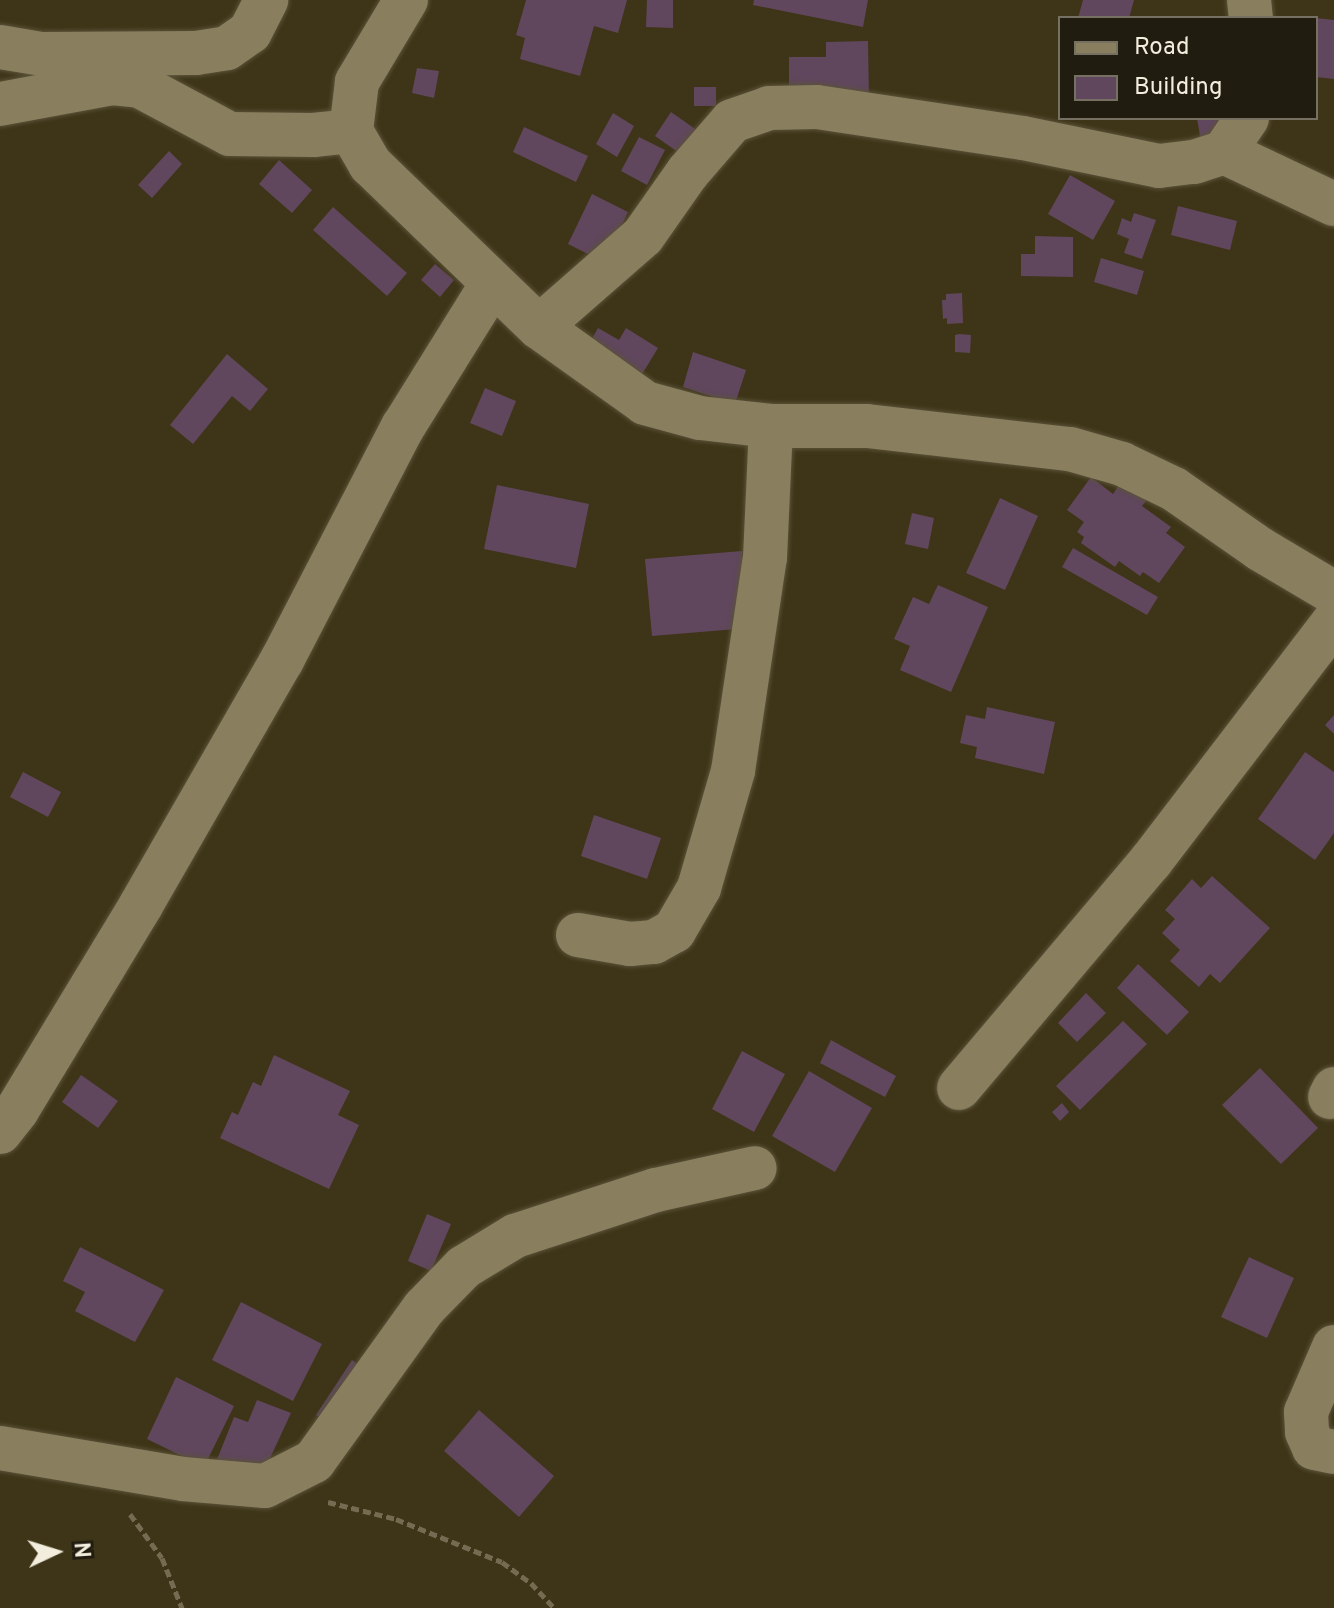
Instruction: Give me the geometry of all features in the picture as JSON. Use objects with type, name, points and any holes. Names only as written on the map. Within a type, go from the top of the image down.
[{"type":"street","points":[[0,47],[42,54],[212,51],[227,48],[250,32],[266,0]]},
{"type":"street","points":[[406,0],[357,82],[351,131],[371,165],[539,327],[645,403],[700,418],[771,426],[867,426],[1070,449],[1122,464],[1174,489],[1260,549],[1334,593]]},
{"type":"street","points":[[0,104],[112,83],[140,86],[230,134],[300,135],[351,131]]},
{"type":"street","points":[[539,327],[643,236],[688,172],[732,121],[769,108],[817,107],[846,111],[1023,138],[1159,166],[1194,162],[1236,135],[1334,204]]},
{"type":"street","points":[[0,1132],[17,1110],[141,905],[282,660],[403,427],[492,284]]},
{"type":"street","points":[[578,935],[630,944],[654,942],[674,931],[699,888],[733,771],[765,558],[771,426]]},
{"type":"street","points":[[959,1088],[1151,861],[1334,622]]},
{"type":"street","points":[[0,1448],[183,1479],[265,1486],[314,1461],[424,1308],[464,1267],[515,1236],[656,1190],[755,1168]]},
{"type":"street","points":[[1334,1347],[1306,1412],[1307,1432],[1314,1448],[1334,1452]]},
{"type":"path","points":[[265,1486],[396,1519],[465,1546],[502,1562],[531,1583],[554,1608]]},
{"type":"path","points":[[126,1510],[137,1520],[162,1558],[182,1608]]},
{"type":"building","points":[[526,0],[627,0],[618,33],[594,26],[580,76],[520,59],[525,38],[516,35]]},
{"type":"building","points":[[647,0],[673,0],[673,28],[646,27]]},
{"type":"building","points":[[754,0],[868,0],[863,27],[753,5]]},
{"type":"building","points":[[1083,0],[1134,0],[1130,16],[1079,16]]},
{"type":"building","points":[[1318,18],[1334,20],[1334,79],[1318,77]]},
{"type":"building","points":[[868,41],[869,101],[789,102],[789,57],[826,57],[826,42]]},
{"type":"building","points":[[417,68],[439,71],[434,98],[412,93]]},
{"type":"building","points":[[694,87],[716,87],[716,106],[694,106]]},
{"type":"building","points":[[671,112],[708,138],[692,162],[655,136]]},
{"type":"building","points":[[613,113],[634,126],[617,157],[596,144]]},
{"type":"building","points":[[1197,120],[1221,120],[1225,138],[1201,142]]},
{"type":"building","points":[[524,127],[588,156],[576,182],[513,152]]},
{"type":"building","points":[[639,137],[665,150],[647,185],[621,171]]},
{"type":"building","points":[[169,151],[182,164],[152,198],[138,185]]},
{"type":"building","points":[[279,160],[312,190],[292,213],[259,184]]},
{"type":"building","points":[[1070,175],[1115,201],[1093,240],[1048,214]]},
{"type":"building","points":[[592,194],[628,212],[604,262],[568,244]]},
{"type":"building","points":[[1178,206],[1237,221],[1230,250],[1171,235]]},
{"type":"building","points":[[333,207],[407,273],[387,296],[313,230]]},
{"type":"building","points":[[1134,213],[1156,220],[1142,259],[1124,253],[1129,239],[1117,234],[1122,218],[1131,222]]},
{"type":"building","points":[[1035,236],[1073,237],[1073,277],[1021,276],[1021,254],[1035,254]]},
{"type":"building","points":[[1101,258],[1144,271],[1137,295],[1094,282]]},
{"type":"building","points":[[435,264],[454,280],[440,297],[421,280]]},
{"type":"building","points":[[962,293],[963,323],[947,324],[947,318],[943,319],[942,300],[946,300],[946,294]]},
{"type":"building","points":[[598,328],[619,340],[626,328],[658,348],[636,384],[584,353]]},
{"type":"building","points":[[955,335],[971,335],[970,353],[955,352]]},
{"type":"building","points":[[693,352],[746,370],[735,404],[683,387]]},
{"type":"building","points":[[227,354],[268,389],[250,411],[232,396],[193,444],[170,425]]},
{"type":"building","points":[[485,388],[516,401],[502,436],[470,423]]},
{"type":"building","points":[[1125,476],[1151,495],[1142,506],[1171,527],[1166,533],[1185,547],[1159,583],[1143,572],[1140,576],[1119,561],[1115,567],[1081,543],[1084,537],[1077,532],[1084,522],[1067,510],[1091,477],[1113,494]]},
{"type":"building","points":[[497,485],[589,504],[576,568],[484,549]]},
{"type":"building","points":[[1000,498],[1038,516],[1005,590],[966,573]]},
{"type":"building","points":[[912,513],[934,518],[928,549],[905,544]]},
{"type":"building","points":[[1073,548],[1158,597],[1147,615],[1062,567]]},
{"type":"building","points":[[742,551],[749,628],[652,636],[645,559]]},
{"type":"building","points":[[938,585],[988,607],[951,692],[900,670],[910,646],[894,639],[913,597],[929,604]]},
{"type":"building","points":[[987,707],[1055,722],[1044,774],[975,758],[977,747],[960,743],[966,715],[985,719]]},
{"type":"building","points":[[1334,715],[1334,734],[1325,725]]},
{"type":"building","points":[[1305,752],[1334,772],[1334,833],[1315,860],[1258,819]]},
{"type":"building","points":[[23,772],[61,792],[48,817],[10,797]]},
{"type":"building","points":[[594,815],[661,838],[647,879],[581,856]]},
{"type":"building","points":[[1212,876],[1270,928],[1220,983],[1210,974],[1199,987],[1170,961],[1180,950],[1162,933],[1175,919],[1165,910],[1192,879],[1201,888]]},
{"type":"building","points":[[1138,964],[1189,1012],[1167,1035],[1117,988]]},
{"type":"building","points":[[1086,993],[1106,1013],[1077,1042],[1058,1023]]},
{"type":"building","points":[[1123,1021],[1147,1044],[1080,1110],[1056,1086]]},
{"type":"building","points":[[831,1040],[896,1076],[885,1097],[820,1063]]},
{"type":"building","points":[[742,1051],[785,1074],[754,1132],[712,1109]]},
{"type":"building","points":[[274,1055],[350,1091],[338,1115],[359,1125],[329,1189],[220,1138],[232,1112],[238,1115],[253,1082],[261,1086]]},
{"type":"building","points":[[1260,1068],[1318,1128],[1281,1164],[1222,1105]]},
{"type":"building","points":[[809,1071],[872,1108],[835,1172],[772,1136]]},
{"type":"building","points":[[81,1075],[118,1101],[98,1128],[62,1102]]},
{"type":"building","points":[[1062,1103],[1069,1112],[1060,1121],[1052,1112]]},
{"type":"building","points":[[427,1214],[451,1224],[431,1271],[408,1261]]},
{"type":"building","points":[[80,1247],[164,1290],[135,1342],[75,1311],[85,1292],[63,1281]]},
{"type":"building","points":[[1249,1257],[1294,1278],[1267,1338],[1221,1317]]},
{"type":"building","points":[[241,1302],[322,1344],[293,1401],[212,1360]]},
{"type":"building","points":[[352,1360],[366,1370],[330,1424],[316,1415]]},
{"type":"building","points":[[176,1377],[234,1406],[204,1467],[147,1439]]},
{"type":"building","points":[[257,1400],[291,1413],[260,1480],[216,1462],[234,1417],[248,1422]]},
{"type":"building","points":[[479,1410],[554,1476],[519,1517],[444,1451]]}]
